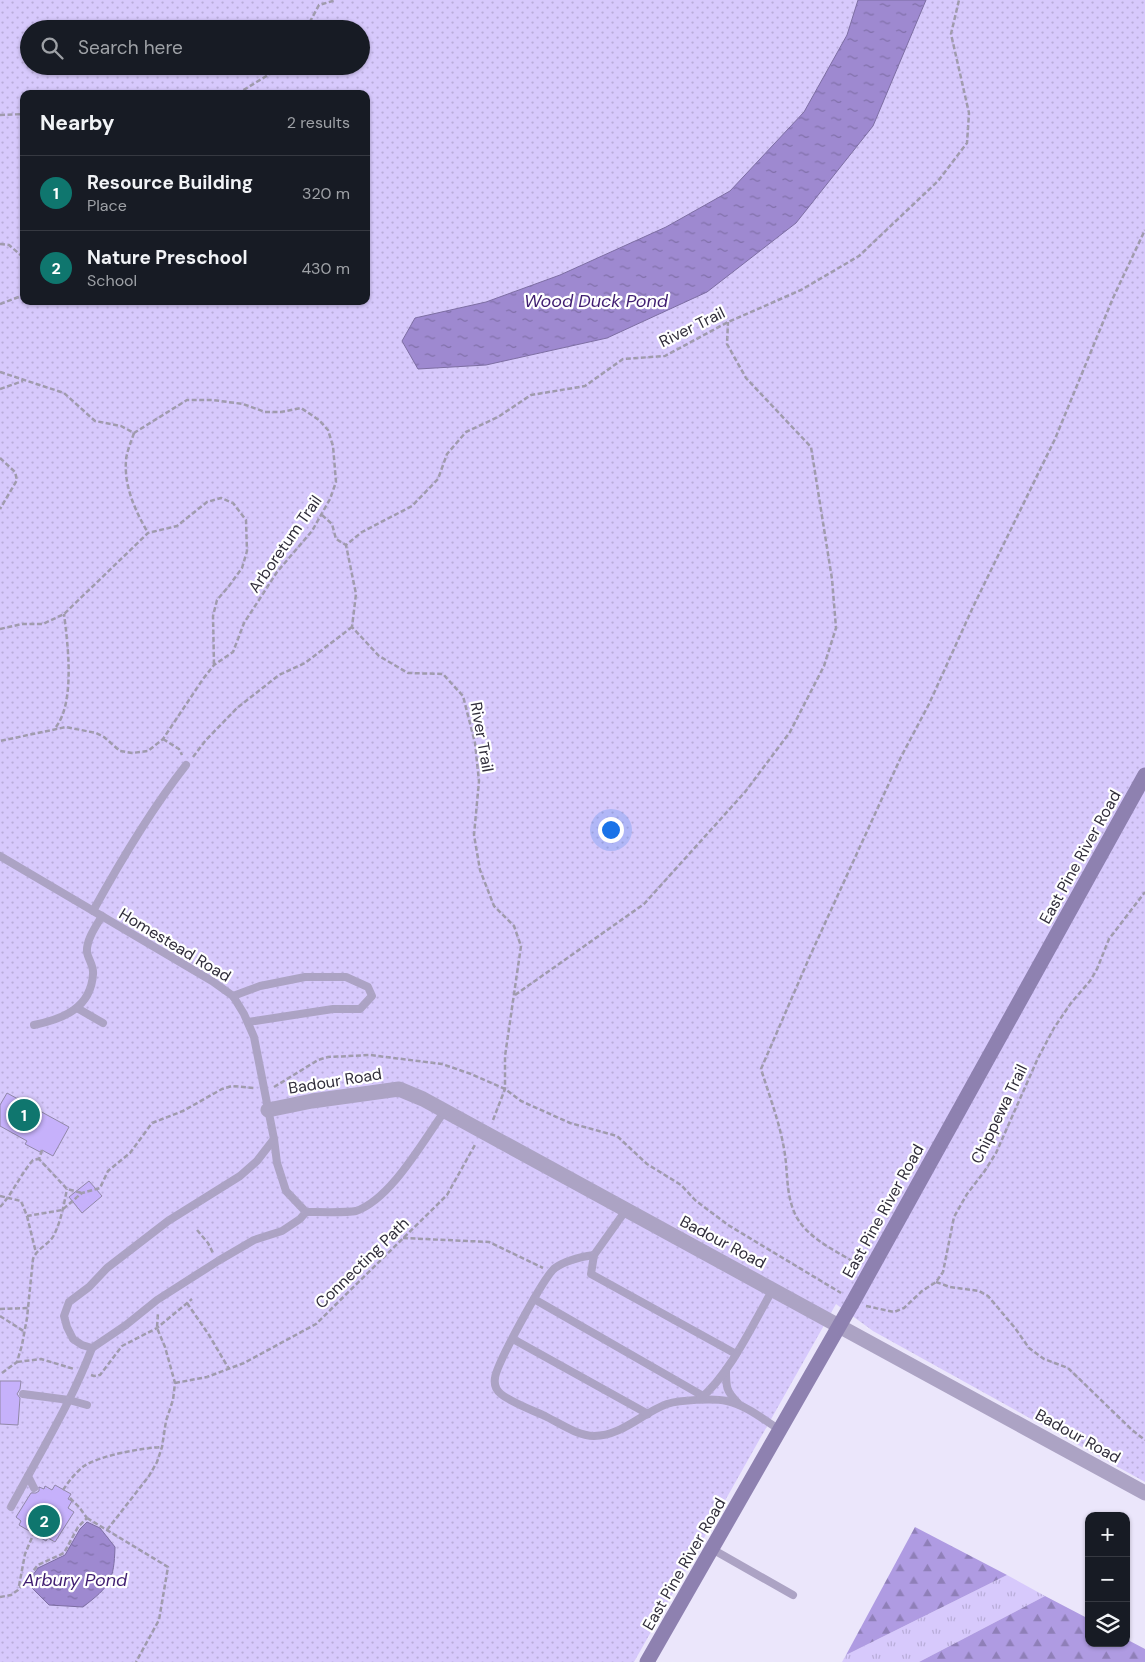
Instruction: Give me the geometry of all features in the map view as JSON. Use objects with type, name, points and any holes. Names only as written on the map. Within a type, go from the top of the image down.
[{"type":"street","name":"East Pine River Road","points":[[648,1662],[840,1325],[1145,775]]},
{"type":"street","name":"Badour Road","points":[[268,1110],[320,1099],[399,1089],[423,1099],[1145,1492]]},
{"type":"lane","points":[[93,911],[131,843],[162,795],[186,765]]},
{"type":"lane","name":"Homestead Road","points":[[0,856],[212,981],[233,996],[254,1037],[277,1163],[286,1191],[306,1212]]},
{"type":"lane","points":[[34,1025],[56,1020],[77,1008],[89,992],[94,972],[87,951],[91,936],[102,916]]},
{"type":"lane","points":[[233,996],[260,986],[305,977],[346,977],[368,987],[372,996],[360,1009],[333,1009],[248,1022]]},
{"type":"lane","points":[[77,1008],[103,1023]]},
{"type":"lane","points":[[11,1507],[69,1400],[92,1348],[126,1325],[157,1300],[218,1261],[254,1240],[282,1231],[300,1219],[306,1212],[355,1211],[378,1199],[413,1158],[444,1112]]},
{"type":"lane","points":[[92,1348],[82,1345],[73,1339],[70,1333],[64,1316],[69,1302],[89,1287],[107,1268],[160,1227],[240,1176],[257,1161],[274,1139]]},
{"type":"lane","points":[[626,1210],[594,1255],[591,1274],[736,1354]]},
{"type":"lane","points":[[594,1255],[573,1259],[553,1269],[551,1272],[513,1339],[495,1378],[496,1389],[502,1396],[579,1432],[593,1436],[608,1434],[631,1425],[667,1404],[701,1398],[726,1400],[739,1405],[780,1430]]},
{"type":"lane","points":[[701,1398],[712,1389],[726,1370],[773,1289]]},
{"type":"lane","points":[[534,1300],[701,1398]]},
{"type":"lane","points":[[513,1339],[648,1414]]},
{"type":"lane","points":[[726,1370],[726,1387],[739,1405]]},
{"type":"lane","points":[[22,1394],[69,1400],[87,1405]]},
{"type":"lane","points":[[28,1476],[34,1488]]},
{"type":"lane","points":[[712,1549],[792,1594]]},
{"type":"path","points":[[311,20],[319,5],[336,0]]},
{"type":"path","name":"River Trail","points":[[346,545],[362,532],[412,506],[438,479],[447,454],[466,432],[498,417],[531,395],[585,386],[623,359],[665,356],[728,322],[801,290],[859,256],[938,181],[967,143],[969,114],[951,34],[958,0]]},
{"type":"path","points":[[244,90],[268,75]]},
{"type":"path","points":[[0,115],[20,114]]},
{"type":"path","points":[[870,1271],[810,1233],[796,1216],[788,1194],[785,1155],[778,1120],[761,1069],[901,756],[929,704],[973,607],[1055,439],[1113,298],[1145,230]]},
{"type":"path","points":[[0,244],[9,244],[20,254]]},
{"type":"path","points":[[0,304],[20,296]]},
{"type":"path","points":[[515,995],[644,904],[745,792],[790,732],[824,666],[836,628],[832,580],[811,447],[746,378],[727,344],[728,322]]},
{"type":"path","points":[[0,372],[64,393],[95,421],[121,426],[134,433],[126,459],[128,487],[135,510],[148,533]]},
{"type":"path","points":[[0,389],[24,380]]},
{"type":"path","name":"Arboretum Trail","points":[[0,741],[66,727],[104,737],[120,751],[132,753],[148,751],[163,739],[214,665],[233,652],[244,623],[277,572],[312,531],[330,499],[336,482],[333,446],[328,430],[319,420],[301,408],[281,412],[265,412],[243,404],[213,400],[187,400],[134,433]]},
{"type":"path","points":[[0,458],[15,472],[18,480],[0,509]]},
{"type":"path","points":[[0,629],[22,624],[43,624],[64,614],[148,533],[177,526],[207,502],[221,498],[233,503],[246,520],[247,551],[242,568],[217,600],[213,616],[214,665]]},
{"type":"path","points":[[163,739],[179,749],[186,765],[206,740],[237,708],[279,675],[305,663],[352,627],[356,594],[346,545],[336,539],[332,524],[322,515]]},
{"type":"path","points":[[55,729],[60,723],[69,679],[68,638],[64,614]]},
{"type":"path","name":"River Trail","points":[[352,627],[379,656],[408,673],[443,674],[464,696],[474,743],[479,780],[474,835],[480,870],[494,906],[514,926],[522,946],[505,1056],[505,1089]]},
{"type":"path","name":"Chippewa Trail","points":[[936,1282],[942,1272],[954,1217],[967,1194],[996,1153],[1038,1058],[1054,1028],[1071,1003],[1090,981],[1109,939],[1145,892]]},
{"type":"path","points":[[505,1089],[522,1101],[570,1123],[617,1136],[647,1164],[681,1185],[695,1200],[721,1220],[845,1295]]},
{"type":"path","name":"Connecting Path","points":[[175,1383],[207,1377],[244,1363],[316,1324],[447,1195],[472,1149],[494,1118],[505,1089]]},
{"type":"path","points":[[39,1159],[42,1150]]},
{"type":"path","points":[[27,1216],[62,1210],[82,1193],[67,1188],[39,1159]]},
{"type":"path","points":[[0,1207],[9,1197],[33,1160],[39,1159]]},
{"type":"path","points":[[2,1373],[17,1362],[25,1332],[33,1259],[36,1252],[53,1237],[67,1188]]},
{"type":"path","points":[[0,1196],[21,1201],[27,1216],[36,1252]]},
{"type":"path","points":[[197,1230],[208,1243],[218,1261]]},
{"type":"path","points":[[403,1238],[489,1242],[520,1255],[551,1272]]},
{"type":"path","points":[[863,1305],[894,1312],[904,1308],[922,1291],[936,1282],[950,1287],[979,1291],[988,1296],[1029,1348],[1044,1359],[1068,1368],[1132,1430],[1145,1440]]},
{"type":"path","points":[[187,1303],[229,1369]]},
{"type":"path","points":[[0,1309],[28,1308]]},
{"type":"path","points":[[0,1316],[25,1332]]},
{"type":"path","points":[[107,1530],[149,1476],[157,1462],[162,1447],[175,1383],[165,1347],[157,1328]]},
{"type":"path","points":[[63,1490],[83,1467],[104,1458],[162,1447]]},
{"type":"path","points":[[70,1498],[87,1518],[168,1567],[159,1620],[136,1662]]},
{"type":"path","points":[[0,1597],[11,1595],[18,1590],[38,1565],[64,1553],[78,1527],[87,1518]]},
{"type":"path","points":[[18,1590],[27,1546],[36,1528]]},
{"type":"green space","points":[[0,0],[1145,0],[1145,1482],[873,1331],[836,1304],[634,1662],[0,1662]]},
{"type":"green space","points":[[915,1527],[1007,1575],[846,1655]]},
{"type":"green space","points":[[1007,1575],[1045,1596],[919,1662],[842,1662],[846,1655]]},
{"type":"green space","points":[[1045,1596],[1085,1617],[1085,1647],[1130,1647],[1130,1641],[1145,1649],[1145,1662],[919,1662]]},
{"type":"water","name":"Wood Duck Pond","points":[[858,0],[926,0],[873,126],[796,223],[707,292],[607,338],[486,365],[418,369],[402,341],[415,318],[486,302],[560,275],[666,227],[730,191],[804,112],[847,35]]},
{"type":"water","name":"Arbury Pond","points":[[87,1522],[100,1528],[115,1547],[112,1575],[109,1582],[99,1594],[83,1607],[49,1605],[27,1583],[38,1568],[65,1555],[80,1529]]},
{"type":"building","points":[[7,1093],[69,1127],[53,1156],[25,1144],[27,1141],[0,1126],[0,1105]]},
{"type":"building","points":[[89,1181],[102,1196],[82,1213],[69,1197]]},
{"type":"building","points":[[0,1381],[21,1381],[17,1394],[20,1398],[18,1425],[0,1424]]},
{"type":"building","points":[[55,1485],[71,1494],[68,1499],[72,1501],[68,1508],[74,1512],[55,1542],[48,1538],[46,1541],[19,1525],[21,1521],[16,1517],[31,1493],[39,1491],[39,1487],[44,1489],[45,1486],[52,1490]]},
{"type":"place","name":"Resource Building","points":[[24,1115]]},
{"type":"place","name":"Nature Preschool","points":[[44,1521]]}]
